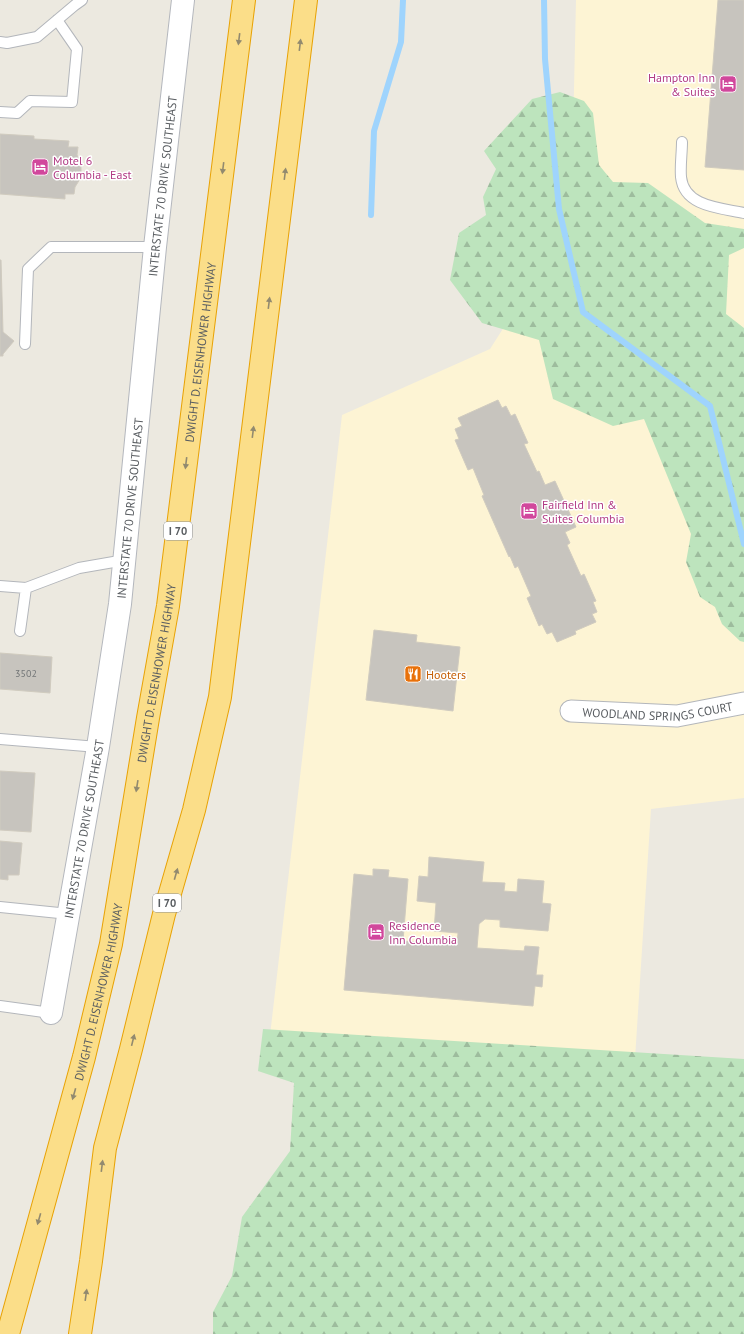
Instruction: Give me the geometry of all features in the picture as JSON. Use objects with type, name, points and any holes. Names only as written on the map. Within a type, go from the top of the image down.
[{"type":"highway","name":"DWIGHT D. EISENHOWER HIGHWAY","points":[[8,1334],[84,1057],[111,944],[168,606],[244,0]]},
{"type":"highway","name":"I 70","points":[[80,1334],[92,1254],[105,1148],[164,914],[194,810],[220,697],[306,0]]},
{"type":"street","name":"INTERSTATE 70 DRIVE SOUTHEAST","points":[[51,1013],[98,747],[120,604],[155,247],[183,0]]},
{"type":"street","name":"WOODLAND SPRINGS COURT","points":[[571,711],[677,716],[744,703]]},
{"type":"lane","points":[[0,42],[6,43],[37,37],[82,0]]},
{"type":"lane","points":[[0,112],[17,113],[30,101],[72,102],[77,49],[57,20]]},
{"type":"lane","points":[[682,142],[681,178],[685,190],[693,199],[705,205],[744,213]]},
{"type":"lane","points":[[25,344],[28,269],[50,247],[155,247]]},
{"type":"lane","points":[[0,586],[26,588],[79,568],[125,560]]},
{"type":"lane","points":[[20,631],[26,588]]},
{"type":"lane","points":[[0,739],[98,747]]},
{"type":"lane","points":[[0,907],[69,914]]},
{"type":"lane","points":[[0,1006],[51,1013]]},
{"type":"shaded area","points":[[576,0],[744,0],[744,798],[651,809],[633,1090],[266,1070],[342,415],[490,349],[571,222]]},
{"type":"green space","points":[[560,92],[584,101],[593,113],[599,165],[613,182],[648,183],[705,223],[744,229],[744,248],[729,255],[726,314],[744,328],[744,642],[740,641],[722,624],[715,607],[700,597],[686,562],[691,534],[644,419],[613,426],[553,399],[539,340],[482,323],[450,280],[459,233],[486,215],[483,197],[496,169],[484,151],[532,99]]},
{"type":"green space","points":[[263,1029],[744,1059],[744,1334],[213,1334],[213,1312],[232,1276],[242,1217],[290,1151],[294,1083],[258,1071]]},
{"type":"building","name":"Hampton Inn & Suites","points":[[718,0],[744,0],[744,170],[705,167]]},
{"type":"building","name":"Motel 6 Columbia - East","points":[[0,134],[34,136],[34,139],[69,141],[68,147],[78,147],[77,155],[81,162],[81,171],[80,179],[75,187],[74,194],[65,194],[65,199],[0,194]]},
{"type":"building","points":[[0,260],[3,332],[14,341],[3,356],[0,356]]},
{"type":"building","name":"Fairfield Inn & Suites Columbia","points":[[498,400],[502,408],[506,406],[511,416],[515,414],[528,443],[524,444],[545,485],[555,481],[576,527],[565,532],[570,543],[567,545],[581,576],[584,574],[596,601],[593,602],[597,612],[592,614],[596,622],[575,631],[576,634],[557,642],[552,632],[547,634],[542,624],[539,626],[527,598],[531,596],[518,566],[515,568],[510,556],[509,557],[482,496],[484,495],[473,468],[468,470],[455,440],[459,439],[455,429],[462,426],[458,418]]},
{"type":"building","name":"Hooters","points":[[374,630],[417,635],[416,642],[460,647],[453,711],[366,700]]},
{"type":"building","points":[[0,653],[52,657],[50,693],[0,689]]},
{"type":"building","points":[[0,771],[35,773],[31,832],[0,830]]},
{"type":"building","points":[[0,841],[22,843],[19,875],[8,875],[8,880],[0,879]]},
{"type":"building","name":"Residence Inn Columbia","points":[[429,857],[484,862],[482,882],[505,883],[504,891],[517,892],[518,879],[544,881],[542,903],[551,904],[548,931],[500,927],[500,920],[485,919],[479,924],[477,948],[524,951],[525,946],[539,947],[536,975],[543,975],[542,987],[535,986],[533,1006],[344,990],[354,874],[373,876],[373,869],[389,870],[388,877],[408,879],[403,941],[457,945],[458,933],[434,931],[436,903],[417,901],[419,876],[428,877]]},
{"type":"waterway","points":[[371,215],[374,131],[401,42],[403,0]]},
{"type":"waterway","points":[[544,0],[545,59],[559,209],[583,312],[710,406],[744,544]]},
{"type":"place","name":"Hampton Inn & Suites","points":[[728,84]]},
{"type":"place","name":"Motel 6 Columbia - East","points":[[40,167]]},
{"type":"place","name":"Fairfield Inn & Suites Columbia","points":[[529,511]]},
{"type":"place","name":"Hooters","points":[[413,674]]},
{"type":"place","name":"Residence Inn Columbia","points":[[376,932]]}]
